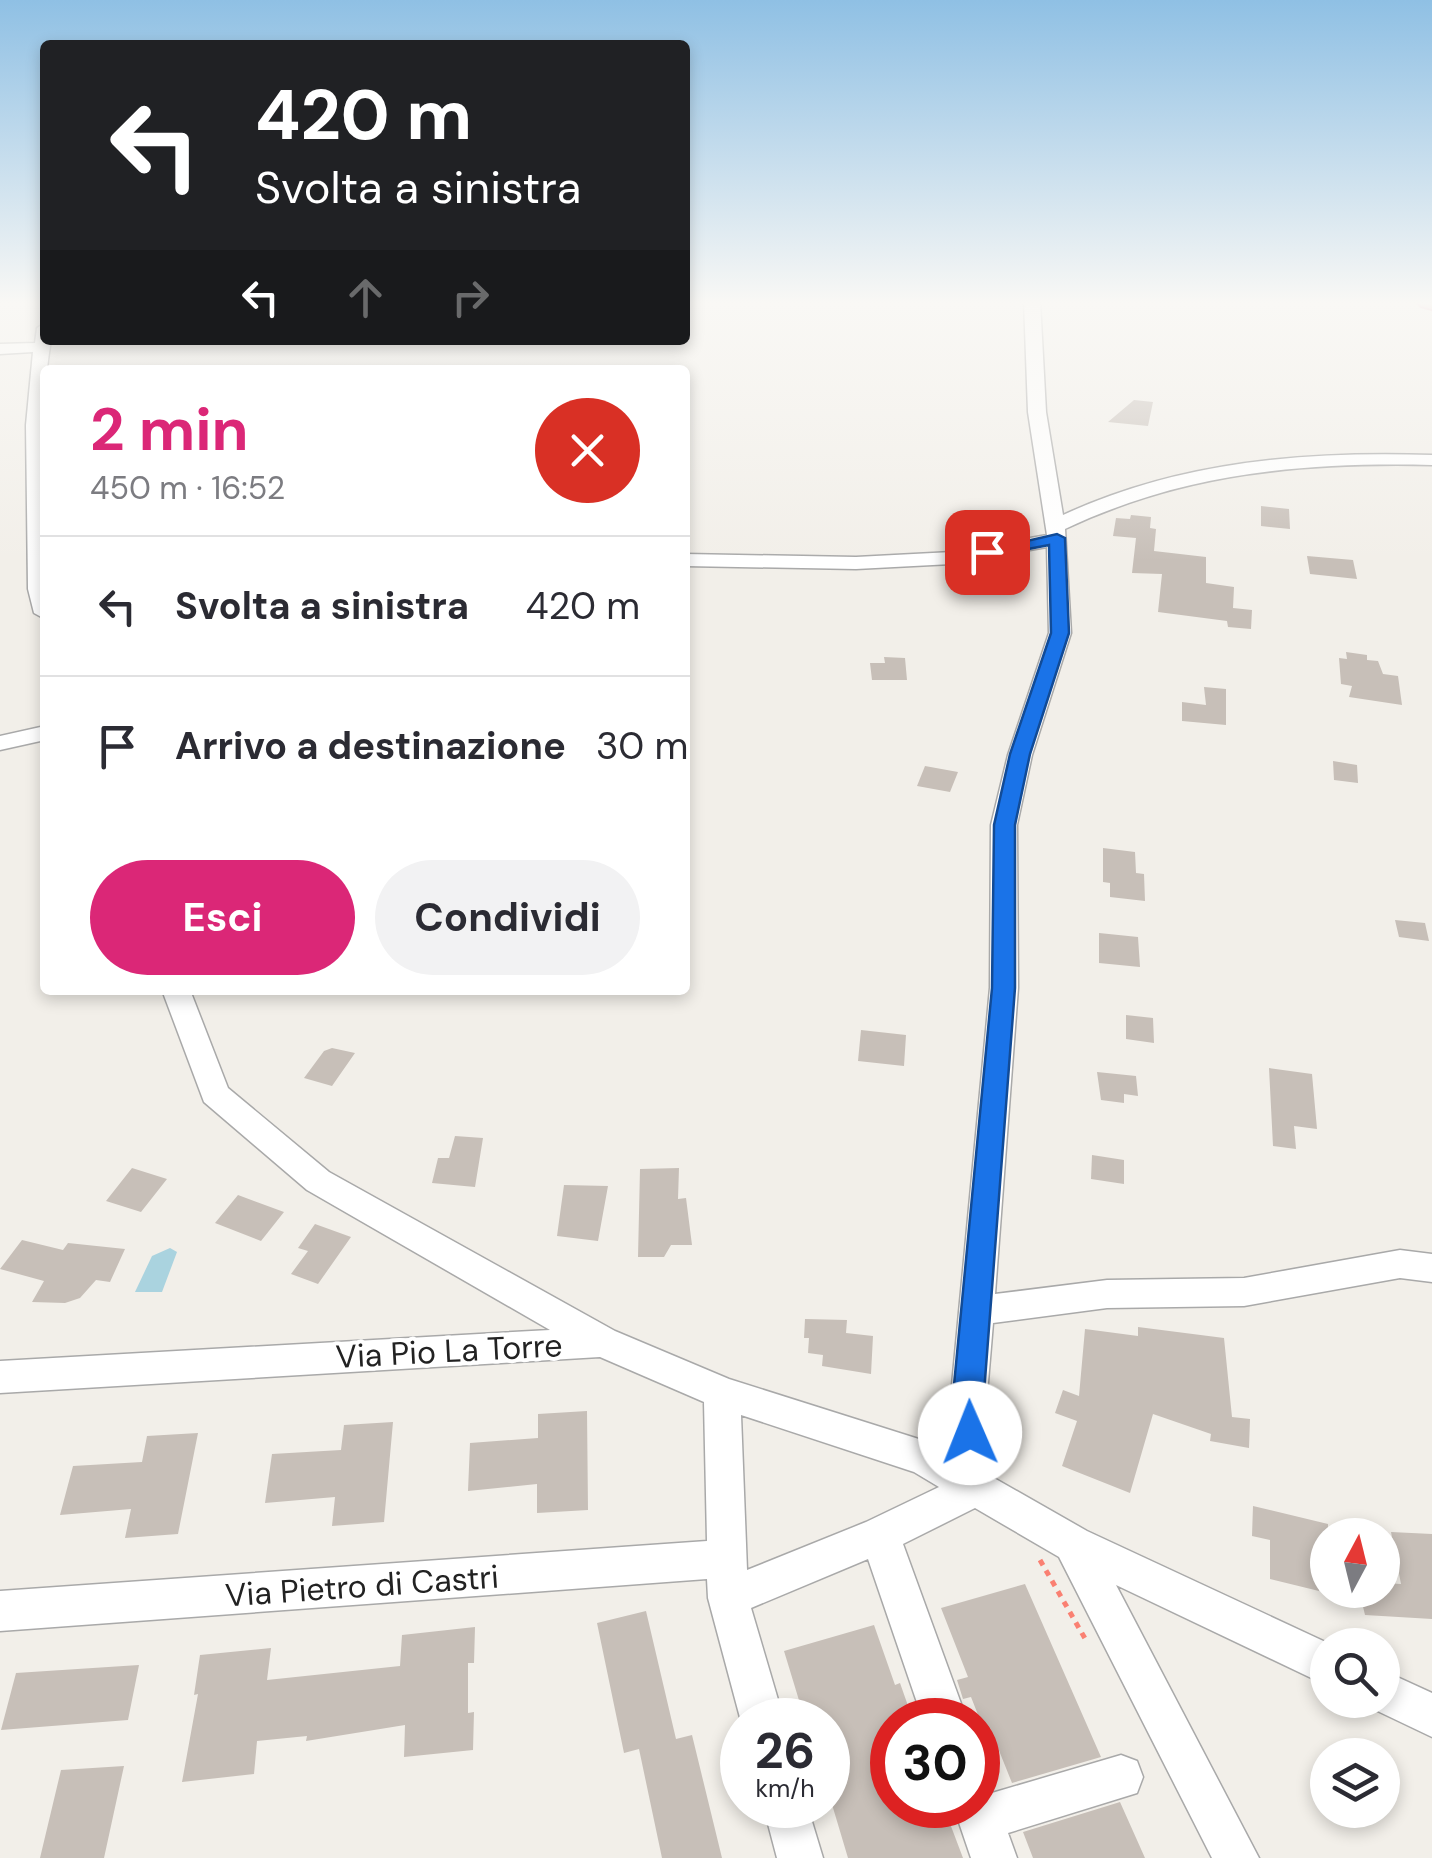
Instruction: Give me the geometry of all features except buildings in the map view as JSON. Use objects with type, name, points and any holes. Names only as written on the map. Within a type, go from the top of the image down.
[{"type":"street","points":[[39,388],[35,428],[40,597]]},
{"type":"street","points":[[976,1488],[968,1406],[1004,988],[1004,825],[1020,754],[1060,633],[1056,532],[1037,388]]},
{"type":"street","points":[[690,560],[856,563],[952,558],[1056,532],[1150,485],[1216,470],[1307,459],[1432,460]]},
{"type":"street","points":[[0,743],[40,734]]},
{"type":"street","points":[[178,995],[215,1094],[318,1180],[602,1342]]},
{"type":"street","points":[[976,1311],[1107,1294],[1244,1292],[1400,1264],[1432,1268]]},
{"type":"street","name":"Via Pio La Torre","points":[[0,1377],[602,1342],[722,1393],[924,1458],[976,1488],[1055,1551],[1310,1657]]},
{"type":"street","points":[[722,1393],[726,1579],[756,1698]]},
{"type":"street","name":"Via Pietro di Castri","points":[[0,1611],[726,1579],[880,1534],[976,1488]]},
{"type":"street","points":[[880,1534],[937,1698]]},
{"type":"street","points":[[1055,1551],[1236,1858]]},
{"type":"street","points":[[1400,1700],[1432,1715]]},
{"type":"street","points":[[1000,1821],[1121,1777]]},
{"type":"street","points":[[792,1828],[800,1858]]},
{"type":"path","points":[[1055,1551],[1096,1658]]},
{"type":"water","points":[[170,1248],[177,1252],[162,1292],[135,1292],[152,1256]]},
{"type":"route","points":[[970,1433],[968,1406],[1004,988],[1004,825],[1020,754],[1060,633],[1057,538],[987,552]]}]
